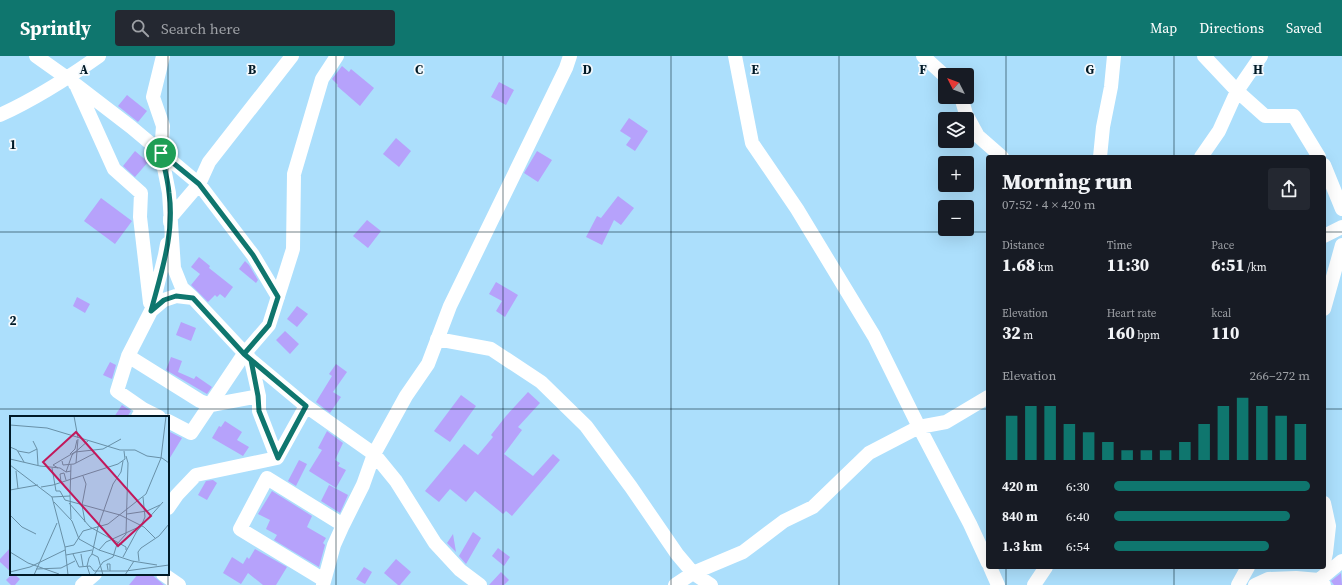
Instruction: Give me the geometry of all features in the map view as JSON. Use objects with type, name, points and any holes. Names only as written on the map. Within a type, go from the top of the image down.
[{"type":"street","points":[[36,56],[71,79],[199,184],[253,255],[278,297]]},
{"type":"street","points":[[0,115],[71,79],[100,56]]},
{"type":"street","points":[[163,56],[153,97],[163,126],[161,153],[170,193],[170,218],[174,268],[182,288],[247,357],[306,406],[374,454],[396,481],[435,543],[460,570],[480,585]]},
{"type":"street","points":[[154,416],[141,413],[117,391],[128,356],[151,311],[165,255],[170,218],[199,184],[210,162],[292,56]]},
{"type":"street","points":[[169,422],[191,433],[269,325],[293,249],[294,174],[322,79],[337,56]]},
{"type":"street","points":[[343,525],[267,478],[240,529],[324,582],[334,545],[363,485],[374,454],[406,396],[428,364],[450,306],[566,68],[570,56]]},
{"type":"street","points":[[734,56],[752,143],[797,209],[874,336],[919,427],[970,524],[986,559]]},
{"type":"street","points":[[923,56],[938,70]]},
{"type":"street","points":[[1100,155],[1103,127],[1111,87],[1114,56]]},
{"type":"street","points":[[1204,56],[1237,91],[1265,116],[1294,116],[1318,155]]},
{"type":"street","points":[[1202,155],[1219,131],[1237,91],[1260,56]]},
{"type":"street","points":[[71,79],[114,169],[141,193],[140,217],[151,311]]},
{"type":"street","points":[[963,104],[966,114],[978,136],[1000,155]]},
{"type":"street","points":[[1326,170],[1342,209]]},
{"type":"street","points":[[1326,235],[1342,227]]},
{"type":"street","points":[[1326,302],[1342,245]]},
{"type":"street","points":[[151,311],[164,300],[176,296],[193,298]]},
{"type":"street","points":[[437,339],[491,349],[541,382],[586,426],[677,554],[693,573],[711,585]]},
{"type":"street","points":[[128,356],[200,401],[211,405],[258,396]]},
{"type":"street","points":[[247,357],[258,396],[259,411],[278,458]]},
{"type":"street","points":[[675,585],[693,573],[743,552],[784,521],[813,507],[869,453],[919,427],[946,422],[986,398]]},
{"type":"street","points":[[172,496],[196,475],[278,458],[306,406]]},
{"type":"street","points":[[1326,512],[1329,526],[1326,553]]},
{"type":"street","points":[[1255,585],[1268,579],[1322,577],[1342,561]]},
{"type":"street","points":[[991,569],[998,585]]},
{"type":"street","points":[[1034,585],[1045,569]]},
{"type":"street","points":[[1238,585],[1247,569]]},
{"type":"street","points":[[82,585],[94,575]]},
{"type":"street","points":[[164,575],[179,585]]},
{"type":"building","points":[[342,66],[349,72],[351,69],[374,88],[360,106],[337,86],[338,85],[332,79]]},
{"type":"building","points":[[499,82],[514,90],[506,105],[491,97]]},
{"type":"building","points":[[127,95],[147,111],[138,122],[118,106]]},
{"type":"building","points":[[629,118],[648,131],[635,151],[626,145],[631,138],[620,131]]},
{"type":"building","points":[[396,138],[411,151],[399,167],[383,154]]},
{"type":"building","points":[[135,151],[148,162],[135,177],[123,166]]},
{"type":"building","points":[[537,151],[552,160],[538,182],[524,173]]},
{"type":"building","points":[[618,196],[634,208],[621,225],[614,220],[602,245],[586,237],[597,216],[601,218]]},
{"type":"building","points":[[101,198],[132,221],[115,244],[84,221]]},
{"type":"building","points":[[367,220],[381,231],[368,248],[353,236]]},
{"type":"building","points":[[199,257],[210,266],[209,268],[233,287],[225,298],[220,294],[217,297],[215,295],[208,302],[191,285],[200,274],[191,267]]},
{"type":"building","points":[[245,261],[258,280],[256,283],[239,269]]},
{"type":"building","points":[[496,282],[518,295],[505,317],[496,311],[502,301],[489,294]]},
{"type":"building","points":[[77,297],[90,304],[85,313],[73,306]]},
{"type":"building","points":[[297,306],[308,314],[297,327],[287,319]]},
{"type":"building","points":[[181,322],[196,328],[191,341],[176,335]]},
{"type":"building","points":[[285,331],[299,344],[290,354],[276,340]]},
{"type":"building","points":[[171,357],[182,361],[178,372],[194,379],[196,376],[212,387],[207,394],[166,370]]},
{"type":"building","points":[[110,362],[116,365],[112,379],[103,375]]},
{"type":"building","points":[[336,364],[347,372],[333,392],[341,397],[330,413],[316,402],[332,376],[329,374]]},
{"type":"building","points":[[528,392],[540,403],[518,427],[522,430],[504,454],[533,476],[553,454],[560,460],[512,516],[506,511],[503,514],[475,491],[466,502],[450,489],[439,502],[425,491],[464,444],[478,455],[493,437],[491,435],[506,416]]},
{"type":"building","points":[[461,395],[476,406],[450,442],[434,431]]},
{"type":"building","points":[[122,405],[131,411],[128,416],[115,416]]},
{"type":"building","points":[[225,421],[242,432],[237,440],[249,447],[243,456],[212,438],[219,426],[221,427]]},
{"type":"building","points":[[327,431],[343,443],[335,460],[340,463],[338,466],[346,470],[336,488],[309,471],[322,450],[318,448]]},
{"type":"building","points":[[169,432],[182,438],[169,459]]},
{"type":"building","points":[[299,460],[307,464],[296,486],[288,481]]},
{"type":"building","points":[[213,480],[217,483],[207,500],[198,495],[206,481]]},
{"type":"building","points":[[329,485],[348,495],[340,513],[321,501]]},
{"type":"building","points":[[272,491],[312,516],[307,527],[326,538],[323,543],[325,545],[319,567],[274,540],[277,535],[266,529],[270,520],[258,514]]},
{"type":"building","points":[[473,532],[481,538],[466,564],[459,556]]},
{"type":"building","points":[[453,534],[456,552],[447,543]]},
{"type":"building","points":[[10,548],[10,571],[0,562],[0,559]]},
{"type":"building","points":[[498,548],[510,557],[504,566],[492,556]]},
{"type":"building","points":[[255,549],[287,567],[276,585],[263,585],[248,573],[241,584],[223,573],[232,557],[243,564],[247,557],[249,559]]},
{"type":"building","points":[[396,559],[411,572],[400,585],[384,573]]},
{"type":"building","points":[[364,567],[372,572],[365,584],[356,579]]},
{"type":"building","points":[[501,572],[509,580],[504,585],[489,585]]},
{"type":"building","points":[[1341,573],[1342,585],[1334,585],[1331,581]]},
{"type":"building","points":[[11,575],[15,575],[20,579],[15,585],[11,585],[6,580]]},
{"type":"building","points":[[137,575],[152,575],[164,585],[129,585]]},
{"type":"route","points":[[161,153],[170,193],[170,218],[165,255],[151,311],[164,300],[176,296],[193,298],[244,354],[306,406],[278,458],[259,411],[258,396],[251,360],[244,354],[269,325],[278,297],[253,255],[199,184],[161,153]]}]
